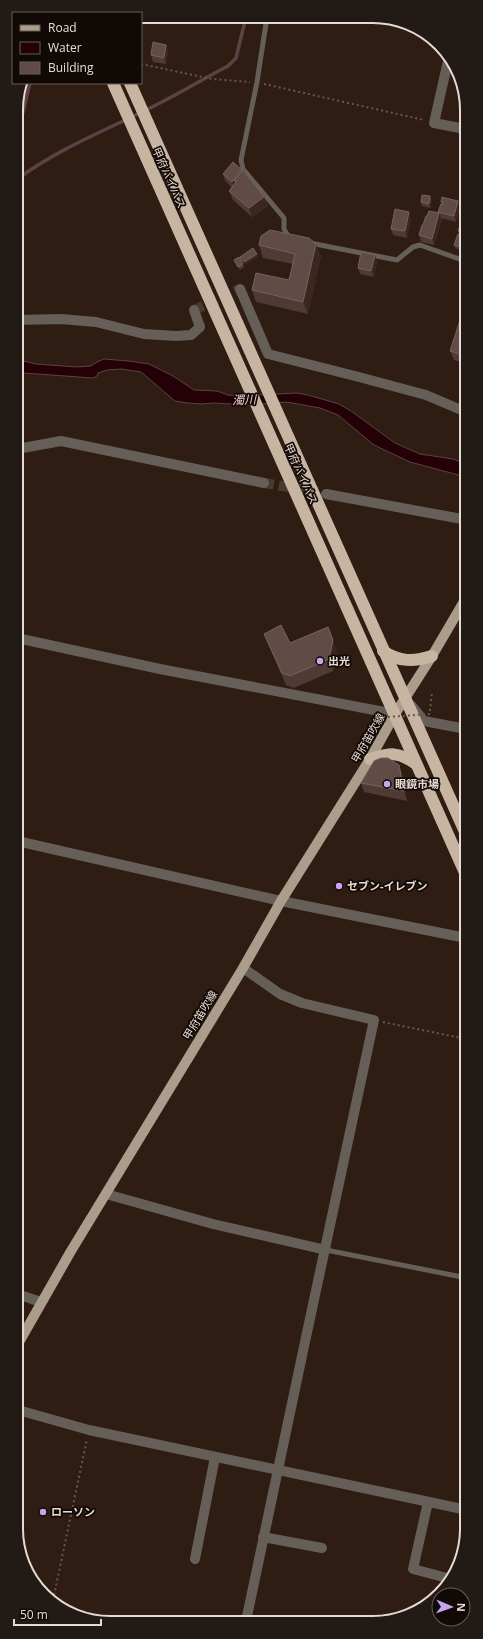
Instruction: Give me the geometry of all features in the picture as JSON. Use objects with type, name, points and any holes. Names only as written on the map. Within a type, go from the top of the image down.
[{"type":"highway","name":"甲府バイパス","points":[[113,84],[460,862]]},
{"type":"highway","name":"甲府バイパス","points":[[130,84],[460,821]]},
{"type":"highway","points":[[384,651],[391,656],[407,661],[420,660],[432,656]]},
{"type":"highway","points":[[370,759],[382,755],[404,755],[416,764]]},
{"type":"main road","name":"甲府笛吹線","points":[[23,1335],[41,1302],[281,901],[370,759],[395,714],[460,608]]},
{"type":"street","points":[[447,65],[434,123],[460,128]]},
{"type":"street","points":[[240,289],[268,354],[426,395],[460,409]]},
{"type":"street","points":[[23,320],[61,319],[96,322],[144,334],[184,336],[192,335],[200,327],[194,310]]},
{"type":"street","points":[[23,448],[61,441],[264,483]]},
{"type":"street","points":[[326,494],[460,519]]},
{"type":"street","points":[[23,639],[160,669],[395,714]]},
{"type":"street","points":[[405,699],[424,721],[460,728]]},
{"type":"street","points":[[23,843],[281,901],[460,937]]},
{"type":"street","points":[[242,968],[280,994],[302,1003],[374,1020],[247,1616]]},
{"type":"street","points":[[106,1194],[213,1224],[326,1250]]},
{"type":"street","points":[[23,1296],[41,1302]]},
{"type":"street","points":[[23,1411],[89,1430],[460,1509]]},
{"type":"street","points":[[195,1559],[215,1457]]},
{"type":"street","points":[[428,1502],[413,1570],[445,1577]]},
{"type":"street","points":[[263,1537],[322,1548]]},
{"type":"lane","points":[[266,23],[257,82],[241,160],[243,169],[284,218],[284,230],[288,236],[294,240]]},
{"type":"lane","points":[[301,242],[397,260],[413,247],[420,245],[460,259]]},
{"type":"lane","points":[[326,1250],[460,1277]]},
{"type":"path","points":[[142,64],[212,79],[257,82],[434,123]]},
{"type":"path","points":[[373,718],[430,714],[432,692]]},
{"type":"path","points":[[374,1020],[460,1038]]},
{"type":"path","points":[[54,1595],[89,1430]]},
{"type":"water","name":"濁川","points":[[104,359],[149,364],[173,376],[194,390],[217,391],[228,395],[240,396],[297,393],[308,395],[339,404],[395,443],[420,454],[453,459],[460,462],[460,475],[410,462],[374,445],[338,415],[320,408],[287,402],[247,405],[214,403],[201,404],[175,401],[141,372],[121,369],[107,370],[98,373],[97,376],[93,378],[24,373],[23,361],[36,364],[77,367],[91,366]]},
{"type":"building","points":[[153,42],[166,45],[164,58],[151,55]]},
{"type":"building","points":[[233,162],[242,170],[232,182],[223,174]]},
{"type":"building","points":[[243,170],[264,197],[249,208],[229,191],[236,182],[234,180]]},
{"type":"building","points":[[422,195],[430,196],[429,204],[421,202]]},
{"type":"building","points":[[442,197],[458,201],[454,216],[438,212],[441,204],[442,205],[443,203],[441,202]]},
{"type":"building","points":[[395,209],[409,212],[405,231],[391,229]]},
{"type":"building","points":[[429,211],[439,213],[432,239],[419,235]]},
{"type":"building","points":[[270,230],[309,238],[316,244],[303,302],[252,290],[256,273],[289,280],[295,254],[259,245],[261,236]]},
{"type":"building","points":[[458,234],[460,235],[460,247],[454,245]]},
{"type":"building","points":[[253,248],[257,254],[244,262],[240,257]]},
{"type":"building","points":[[361,252],[375,255],[371,271],[358,268]]},
{"type":"building","points":[[239,257],[243,264],[238,267],[234,260]]},
{"type":"building","points":[[460,320],[460,354],[450,351]]},
{"type":"building","points":[[281,625],[290,643],[328,627],[333,640],[329,659],[290,676],[282,673],[264,634]]},
{"type":"building","points":[[381,758],[388,758],[399,765],[404,791],[361,783],[374,761]]},
{"type":"waterway","points":[[23,175],[67,148],[174,96],[228,66],[236,58],[245,23]]},
{"type":"waterway","points":[[23,112],[30,84]]},
{"type":"tunnel","points":[[194,310],[240,289]]},
{"type":"tunnel","points":[[264,483],[318,492]]},
{"type":"place","name":"出光","points":[[320,661]]},
{"type":"place","name":"眼鏡市場","points":[[387,784]]},
{"type":"place","name":"セブン-イレブン","points":[[339,886]]},
{"type":"place","name":"ローソン","points":[[43,1512]]}]
